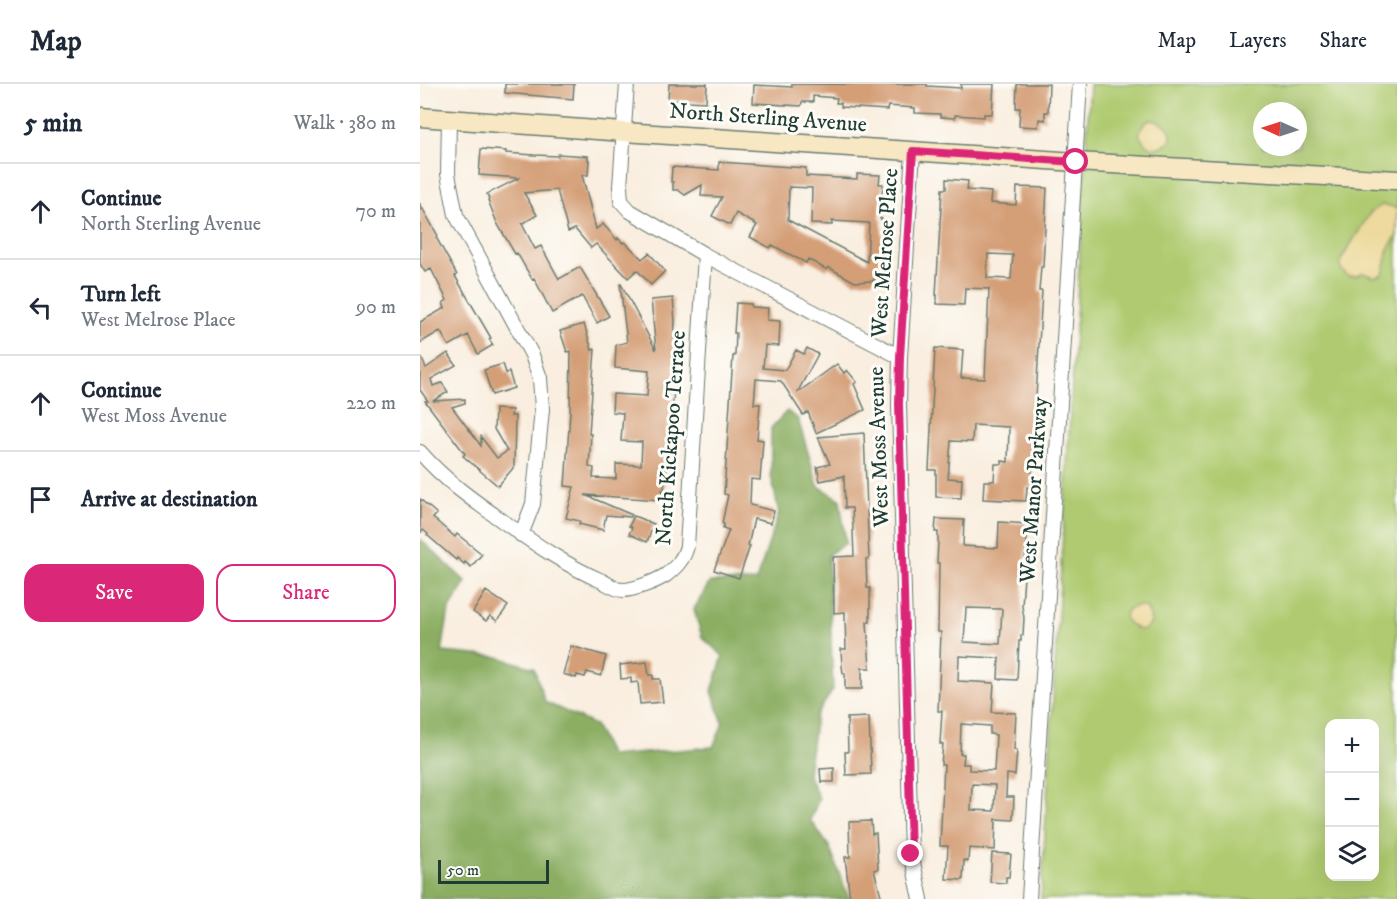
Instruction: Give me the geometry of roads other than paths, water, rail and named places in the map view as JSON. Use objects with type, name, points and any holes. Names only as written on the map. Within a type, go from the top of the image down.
[{"type":"street","name":"West Moss Avenue","points":[[627,84],[620,187],[621,201],[630,212],[705,255],[900,357],[899,404],[911,854],[921,899]]},
{"type":"street","name":"West Manor Parkway","points":[[1029,899],[1080,84]]},
{"type":"street","name":"North Sterling Avenue","points":[[420,117],[1076,162],[1397,180]]},
{"type":"street","points":[[449,119],[448,174],[456,215],[532,355],[540,378],[542,409],[533,504],[521,535]]},
{"type":"street","name":"West Melrose Place","points":[[900,357],[913,151]]},
{"type":"street","name":"North Kickapoo Terrace","points":[[420,452],[465,495],[547,552],[589,576],[622,590],[653,583],[667,574],[682,558],[687,546],[705,255]]}]
